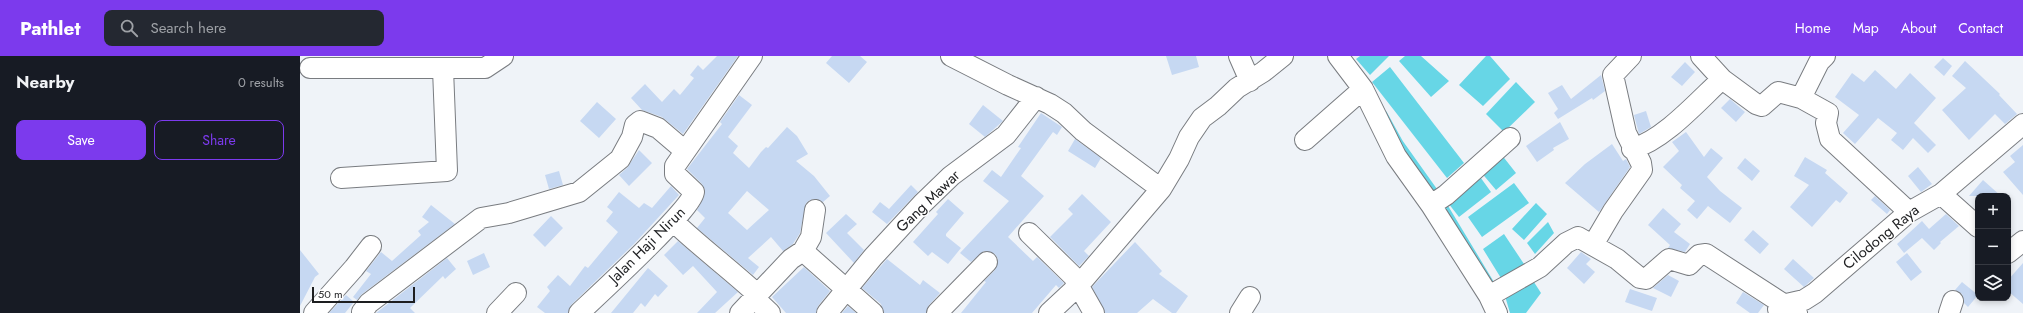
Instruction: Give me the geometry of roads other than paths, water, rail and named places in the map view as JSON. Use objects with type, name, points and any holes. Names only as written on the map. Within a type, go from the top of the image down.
[{"type":"street","points":[[310,68],[485,68],[503,56]]},
{"type":"street","name":"Jalan Haji Nirun","points":[[591,309],[692,199],[694,192],[675,174],[674,170],[685,151],[752,56]]},
{"type":"street","points":[[951,56],[1008,86],[1036,97],[1064,113],[1083,131],[1162,189]]},
{"type":"street","points":[[1239,56],[1250,80]]},
{"type":"street","points":[[1049,313],[1078,286],[1162,189],[1179,159],[1189,137],[1202,118],[1218,106],[1237,88],[1283,56]]},
{"type":"street","points":[[1338,56],[1363,89],[1396,156],[1437,201],[1495,298],[1540,267],[1566,243],[1578,237],[1617,259],[1640,278],[1646,279],[1668,259],[1689,265],[1699,255],[1706,254],[1785,310]]},
{"type":"street","points":[[1593,245],[1613,211],[1642,170],[1639,160],[1626,133],[1613,75],[1631,56]]},
{"type":"street","points":[[1701,56],[1722,79],[1756,104],[1762,106],[1778,92],[1801,98],[1828,114],[1826,123],[1830,139],[1908,212]]},
{"type":"street","points":[[1801,98],[1819,62],[1825,56]]},
{"type":"street","points":[[341,178],[446,171],[443,69]]},
{"type":"street","points":[[1632,148],[1646,144],[1654,139],[1684,115],[1722,79]]},
{"type":"street","points":[[1305,140],[1363,89]]},
{"type":"street","name":"Gang Mawar","points":[[827,313],[873,257],[922,204],[951,176],[1006,135],[1036,97]]},
{"type":"street","points":[[364,313],[362,312],[369,303],[481,218],[509,213],[579,192],[620,159],[632,137],[635,125],[640,121],[658,128],[685,151]]},
{"type":"street","name":"Cilodong Raya","points":[[1785,310],[1815,293],[1851,260],[1908,212],[1941,194],[2022,127]]},
{"type":"street","points":[[1437,201],[1510,138]]},
{"type":"street","points":[[1941,194],[1975,224]]},
{"type":"street","points":[[740,313],[791,259],[803,251],[811,237],[815,210]]},
{"type":"street","points":[[673,221],[693,240],[730,269],[770,313]]},
{"type":"street","points":[[1029,233],[1072,276],[1094,313]]},
{"type":"street","points":[[2011,251],[2023,241]]},
{"type":"street","points":[[314,313],[354,268],[371,246]]},
{"type":"street","points":[[803,251],[848,289],[873,313]]},
{"type":"street","points":[[937,313],[987,262]]},
{"type":"street","points":[[497,313],[516,293]]},
{"type":"water","points":[[1360,56],[1389,56],[1370,75],[1356,59]]},
{"type":"water","points":[[1405,56],[1421,56],[1449,81],[1431,97],[1399,61]]},
{"type":"water","points":[[1486,56],[1490,56],[1510,79],[1483,106],[1459,85]]},
{"type":"water","points":[[1390,67],[1464,163],[1447,178],[1372,82]]},
{"type":"water","points":[[1516,82],[1535,102],[1504,132],[1486,114]]},
{"type":"water","points":[[1501,154],[1516,173],[1496,190],[1480,171]]},
{"type":"water","points":[[1478,174],[1491,192],[1459,217],[1445,199]]},
{"type":"water","points":[[1514,183],[1529,203],[1482,237],[1468,217]]},
{"type":"water","points":[[1536,203],[1547,214],[1524,240],[1512,229]]},
{"type":"water","points":[[1548,222],[1554,233],[1535,254],[1527,243]]},
{"type":"water","points":[[1504,234],[1524,264],[1504,283],[1483,249]]},
{"type":"water","points":[[1530,276],[1541,293],[1526,313],[1510,313],[1505,296]]},
{"type":"waterway","points":[[1385,113],[1401,142],[1438,194]]},
{"type":"waterway","points":[[1444,203],[1491,281]]}]
